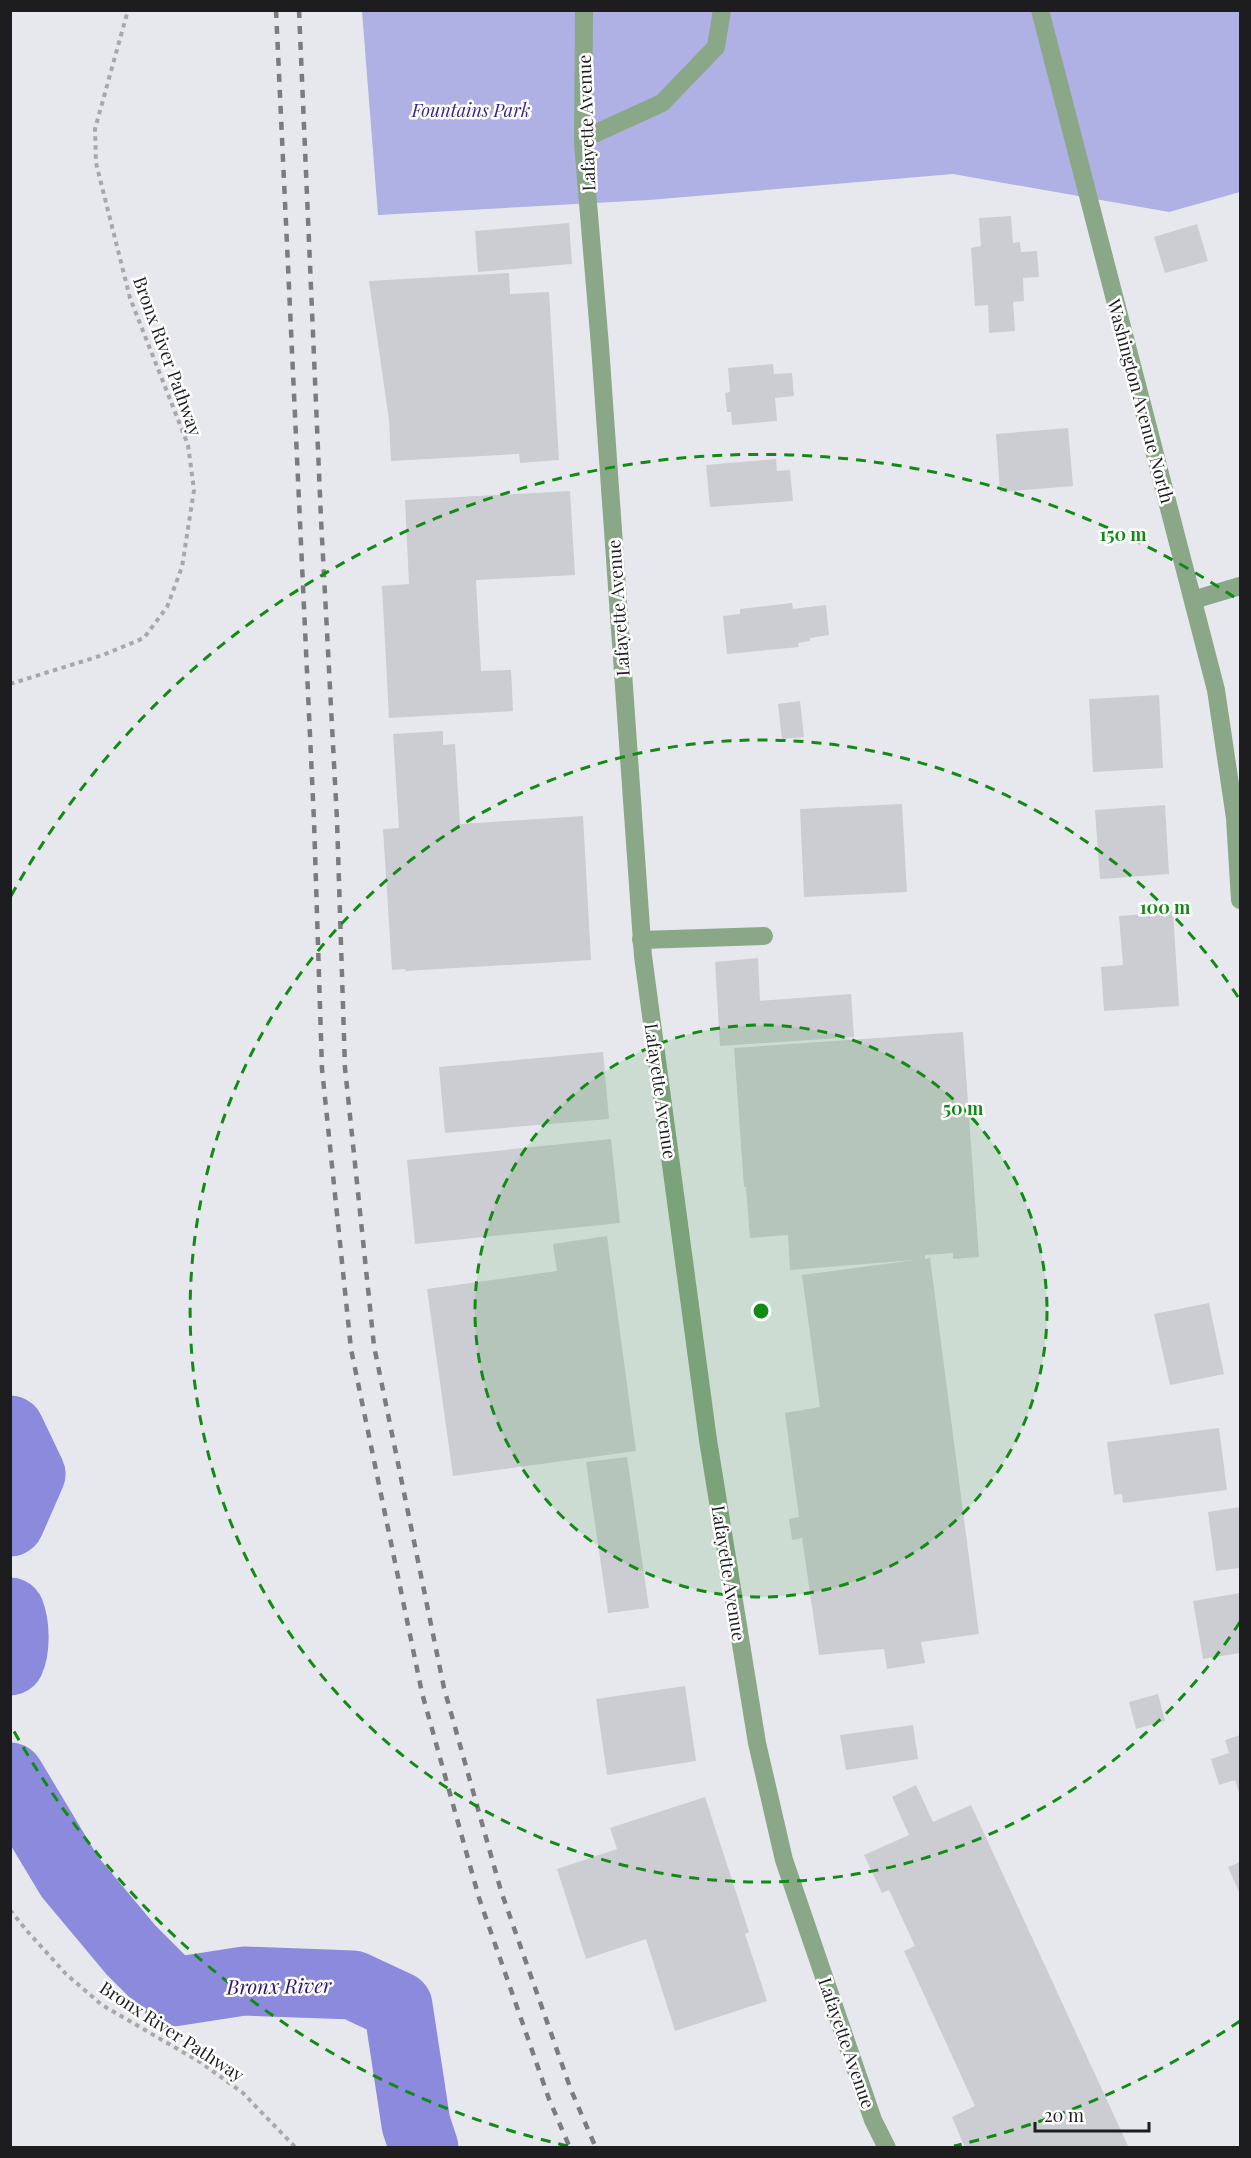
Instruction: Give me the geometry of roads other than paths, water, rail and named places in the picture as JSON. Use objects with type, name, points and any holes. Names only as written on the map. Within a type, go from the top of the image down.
[{"type":"street","name":"Lafayette Avenue","points":[[584,10],[583,139],[600,346],[641,940],[708,1440],[757,1743],[784,1860],[873,2120],[887,2148]]},
{"type":"street","points":[[583,139],[662,103],[716,47],[722,10]]},
{"type":"street","name":"Washington Avenue North","points":[[1040,10],[1216,690],[1235,818],[1240,900]]},
{"type":"street","points":[[1193,600],[1240,586]]},
{"type":"street","points":[[641,940],[764,936]]},
{"type":"waterway","name":"Bronx River","points":[[10,1430],[31,1474],[10,1522]]},
{"type":"waterway","name":"Bronx River","points":[[10,1612],[14,1636],[10,1661]]},
{"type":"waterway","name":"Bronx River","points":[[10,1777],[70,1877],[131,1950],[173,1992],[244,1981],[353,1985],[398,2006],[416,2124],[424,2148]]},
{"type":"railway","points":[[276,10],[314,821],[322,1069],[351,1349],[422,1693],[479,1898],[549,2099],[570,2148]]},
{"type":"railway","points":[[299,10],[321,519],[337,820],[345,1068],[374,1346],[444,1688],[501,1891],[571,2090],[596,2148]]},
{"type":"park label","name":"Fountains Park","points":[[471,110]]}]
